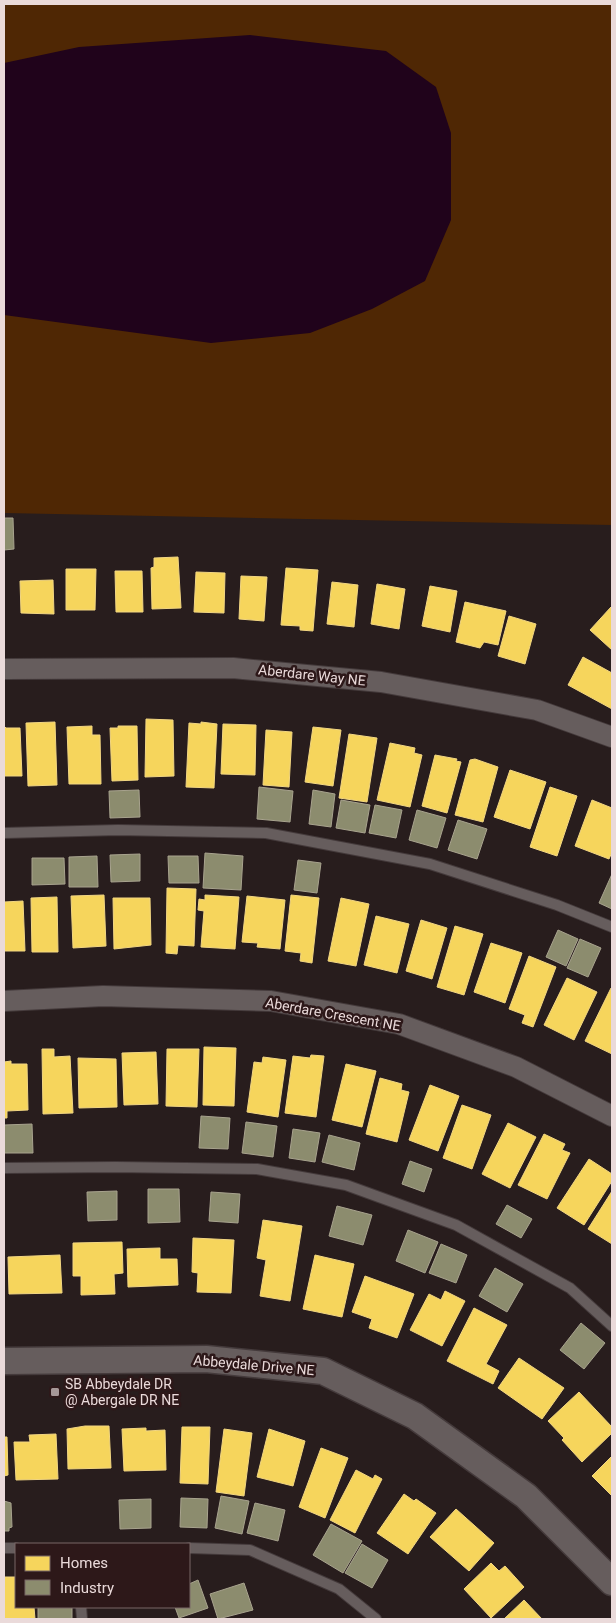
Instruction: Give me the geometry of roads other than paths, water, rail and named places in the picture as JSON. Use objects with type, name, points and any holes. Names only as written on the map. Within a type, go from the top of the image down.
[{"type":"street","name":"Aberdare Way NE","points":[[4,669],[234,668],[381,682],[537,710],[612,737]]},
{"type":"street","name":"Aberdare Crescent NE","points":[[4,1001],[103,996],[272,1001],[399,1024],[516,1066],[612,1116]]},
{"type":"street","name":"Abbeydale Drive NE","points":[[4,1361],[206,1359],[323,1371],[415,1416],[526,1496],[612,1582]]},
{"type":"lane","points":[[4,833],[118,830],[266,833],[430,864],[557,905],[612,927]]},
{"type":"lane","points":[[4,1168],[257,1169],[346,1185],[456,1225],[570,1288],[612,1326]]},
{"type":"lane","points":[[190,1548],[250,1550],[339,1589],[376,1619]]},
{"type":"place","name":"SB Abbeydale DR @ Abergale DR NE","points":[[55,1392]]}]
